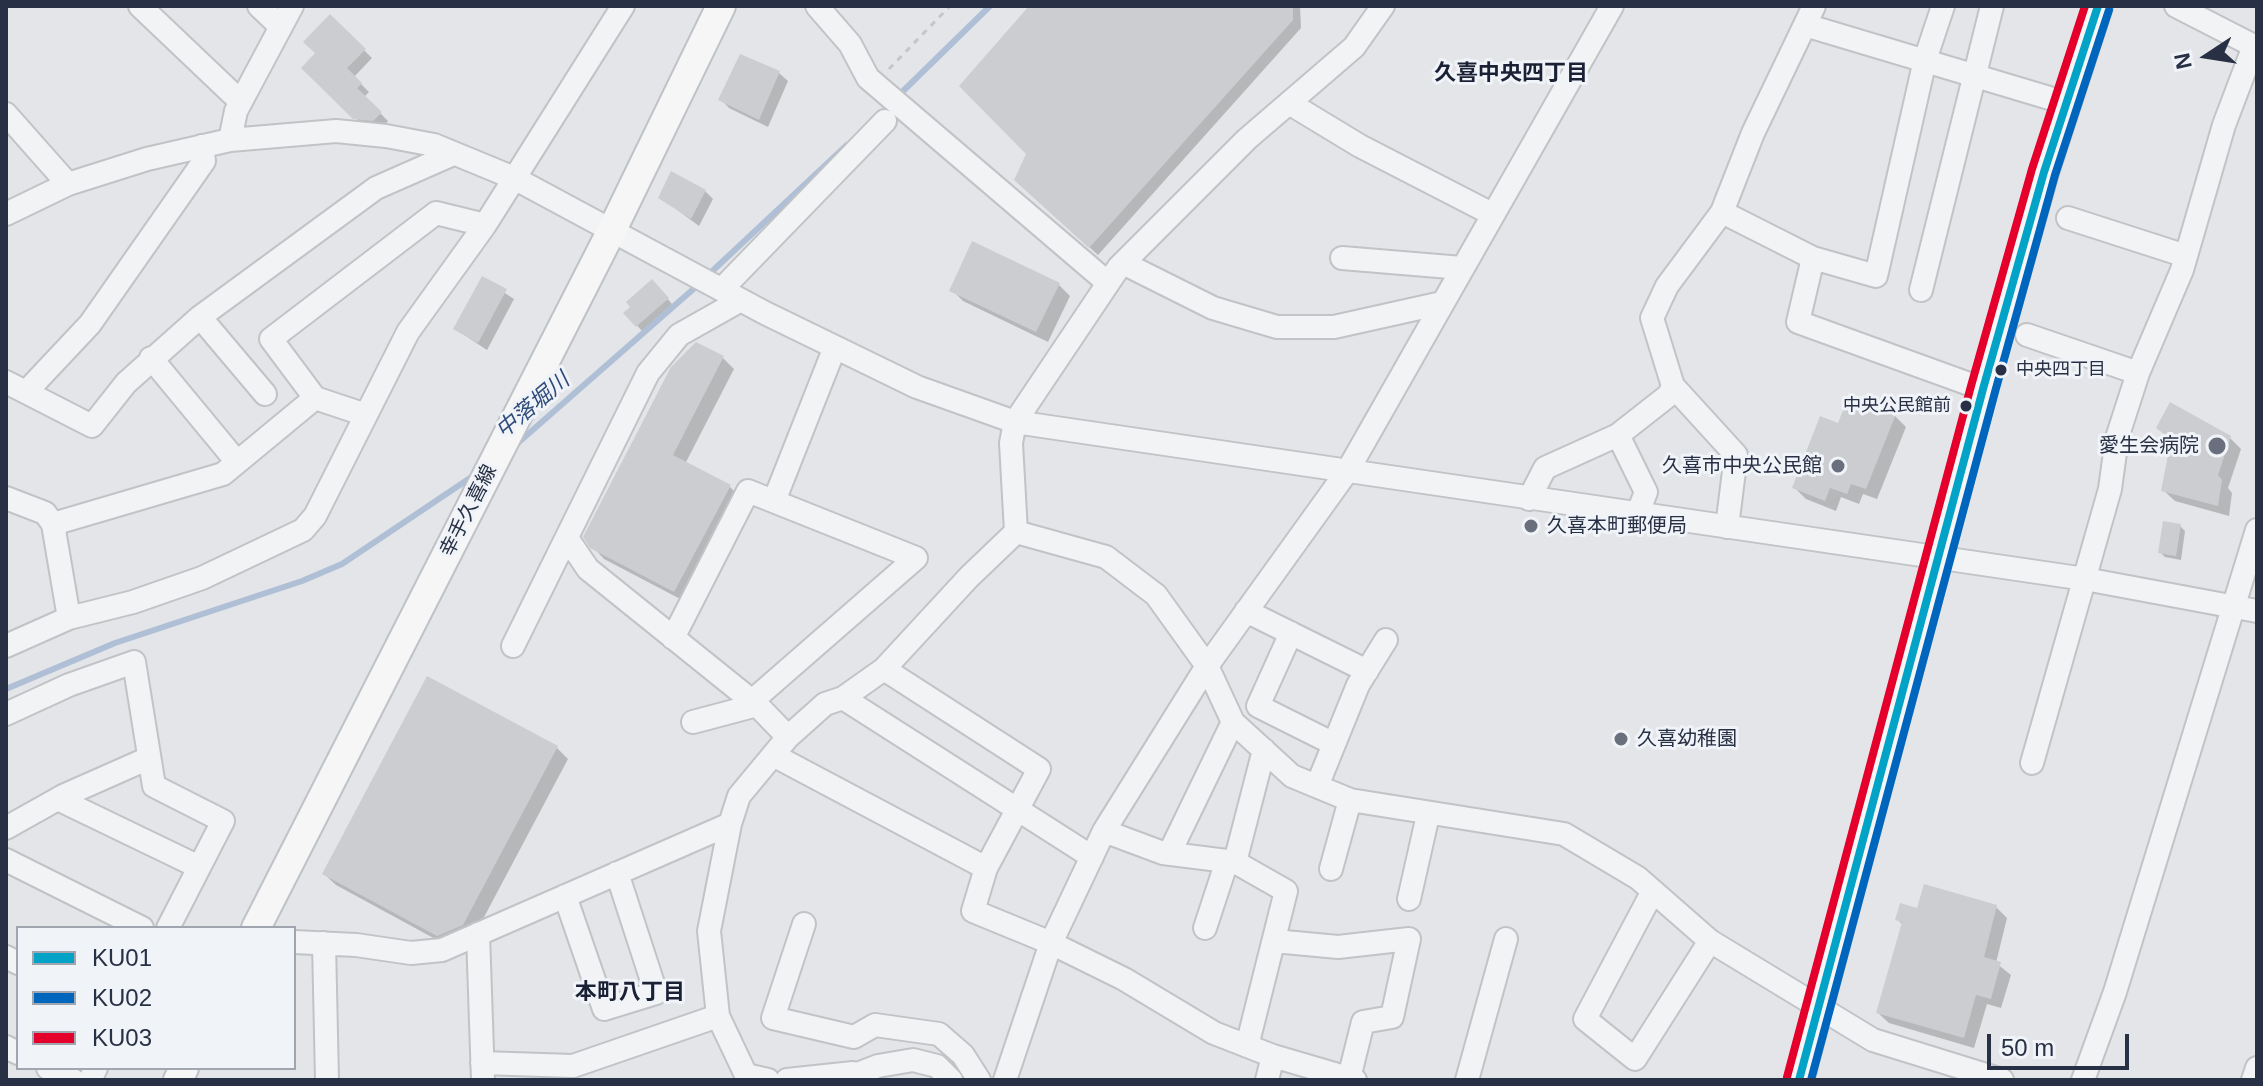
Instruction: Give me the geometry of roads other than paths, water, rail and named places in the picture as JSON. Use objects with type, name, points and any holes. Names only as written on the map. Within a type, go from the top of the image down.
[{"type":"main road","name":"幸手久喜線","points":[[257,926],[612,230],[721,6]]},
{"type":"main road","points":[[1799,1080],[1936,557],[2066,103],[2098,6]]},
{"type":"street","points":[[140,6],[241,102]]},
{"type":"street","points":[[259,6],[281,27]]},
{"type":"street","points":[[230,140],[241,102],[292,6]]},
{"type":"street","points":[[6,646],[69,618],[133,602],[202,578],[303,530],[315,516],[408,332],[485,225],[623,6]]},
{"type":"street","points":[[817,6],[850,44],[868,78],[1108,283]]},
{"type":"street","points":[[768,1080],[746,1075],[718,1016],[709,931],[730,824],[739,796],[788,737],[825,704],[843,698],[884,669],[969,577],[1016,532],[1011,443],[1015,422],[1108,283],[1123,263],[1247,139],[1354,47],[1383,6]]},
{"type":"street","points":[[1005,1080],[1051,943],[1104,831],[1207,666],[1348,470],[1612,6]]},
{"type":"street","points":[[1722,212],[1813,258],[1876,276],[1925,60],[1943,6]]},
{"type":"street","points":[[1921,290],[1992,6]]},
{"type":"street","points":[[2032,763],[2110,489],[2117,438],[2138,373],[2186,256],[2224,125],[2254,46],[2176,6]]},
{"type":"street","points":[[1727,527],[1736,455],[1673,386],[1652,318],[1667,286],[1722,212],[1807,12],[1925,60],[2066,103]]},
{"type":"street","points":[[1289,103],[1360,146],[1492,214]]},
{"type":"street","points":[[6,114],[68,184]]},
{"type":"street","points":[[513,646],[648,373],[679,335],[731,294],[885,121]]},
{"type":"street","points":[[6,214],[68,184],[147,159],[230,140],[336,131],[434,145],[451,155],[514,178],[731,294],[917,387],[1015,422],[2085,579],[2257,611]]},
{"type":"street","points":[[27,391],[90,324],[204,161],[202,146]]},
{"type":"street","points":[[6,382],[92,426],[151,358],[200,317],[376,188],[451,155]]},
{"type":"street","points":[[366,415],[315,398],[271,339],[436,213],[485,225]]},
{"type":"street","points":[[2068,218],[2186,256]]},
{"type":"street","points":[[1342,258],[1462,268]]},
{"type":"street","points":[[1813,258],[1798,322],[1983,389]]},
{"type":"street","points":[[1123,263],[1213,308],[1277,327],[1334,327],[1442,303]]},
{"type":"street","points":[[200,317],[265,394]]},
{"type":"street","points":[[2027,335],[2138,373]]},
{"type":"street","points":[[774,501],[835,347]]},
{"type":"street","points":[[151,358],[237,462]]},
{"type":"street","points":[[1529,499],[1545,468],[1618,435],[1669,395],[1673,386]]},
{"type":"street","points":[[53,524],[223,474],[315,398]]},
{"type":"street","points":[[1618,435],[1646,492],[1637,515]]},
{"type":"street","points":[[673,638],[748,491],[916,558],[754,703],[693,722]]},
{"type":"street","points":[[6,498],[45,513],[53,524],[69,618]]},
{"type":"street","points":[[2083,1080],[2115,992],[2257,530]]},
{"type":"street","points":[[1016,532],[1106,557],[1156,595],[1207,666],[1233,722],[1292,776],[1350,800],[1428,815],[1526,825],[1564,834],[1592,848],[1653,891],[1710,941],[1817,1009],[1873,1040],[2002,1080]]},
{"type":"street","points":[[567,538],[588,569],[754,703],[788,737]]},
{"type":"street","points":[[1246,611],[1367,671]]},
{"type":"street","points":[[1291,633],[1258,706],[1334,744]]},
{"type":"street","points":[[1317,786],[1367,671],[1386,640]]},
{"type":"street","points":[[6,714],[69,685],[134,662],[154,786],[223,821],[169,926]]},
{"type":"street","points":[[884,669],[1039,769],[986,868],[973,911],[1051,943],[1124,979],[1214,1033],[1273,1056],[1352,1079],[1363,1022],[1392,1017],[1409,939],[1338,947],[1274,941]]},
{"type":"street","points":[[843,698],[1018,813],[1092,857]]},
{"type":"street","points":[[1169,854],[1233,722]]},
{"type":"street","points":[[1205,928],[1231,861],[1264,750]]},
{"type":"street","points":[[773,755],[986,868]]},
{"type":"street","points":[[6,828],[58,799],[149,758]]},
{"type":"street","points":[[58,799],[199,867]]},
{"type":"street","points":[[1331,869],[1350,800]]},
{"type":"street","points":[[1409,899],[1428,815]]},
{"type":"street","points":[[296,942],[411,953],[442,950],[730,824]]},
{"type":"street","points":[[1104,831],[1169,854],[1231,861],[1286,891],[1247,1046]]},
{"type":"street","points":[[6,860],[138,926]]},
{"type":"street","points":[[565,896],[604,1009],[656,993],[617,873]]},
{"type":"street","points":[[1653,891],[1585,1019],[1635,1059],[1710,941]]},
{"type":"street","points":[[804,924],[773,1018],[854,1037],[875,1025],[939,1034],[963,1055],[979,1080]]},
{"type":"street","points":[[478,934],[483,1072],[573,1066],[718,1016]]},
{"type":"street","points":[[1472,1079],[1506,939]]},
{"type":"street","points":[[324,943],[327,1080]]},
{"type":"street","points":[[1267,1080],[1273,1056]]},
{"type":"street","points":[[787,1080],[852,1076],[913,1060],[937,1066],[951,1080]]},
{"type":"street","points":[[2253,1080],[2257,1068]]},
{"type":"street","points":[[52,1070],[73,1080]]},
{"type":"waterway","name":"中落堀川","points":[[898,96],[990,6]]},
{"type":"waterway","name":"中落堀川","points":[[706,277],[847,145]]},
{"type":"waterway","name":"中落堀川","points":[[511,449],[698,285]]},
{"type":"waterway","name":"中落堀川","points":[[6,689],[115,643],[302,581],[342,564],[476,474]]},
{"type":"place","name":"中央四丁目","points":[[2001,370]]},
{"type":"place","name":"中央公民館前","points":[[1966,406]]},
{"type":"place","name":"愛生会病院","points":[[2217,446]]},
{"type":"place","name":"久喜市中央公民館","points":[[1838,466]]},
{"type":"place","name":"久喜本町郵便局","points":[[1531,526]]},
{"type":"place","name":"久喜幼稚園","points":[[1621,739]]},
{"type":"district","name":"久喜中央四丁目","points":[[1511,74]]},
{"type":"district","name":"本町八丁目","points":[[630,993]]}]
